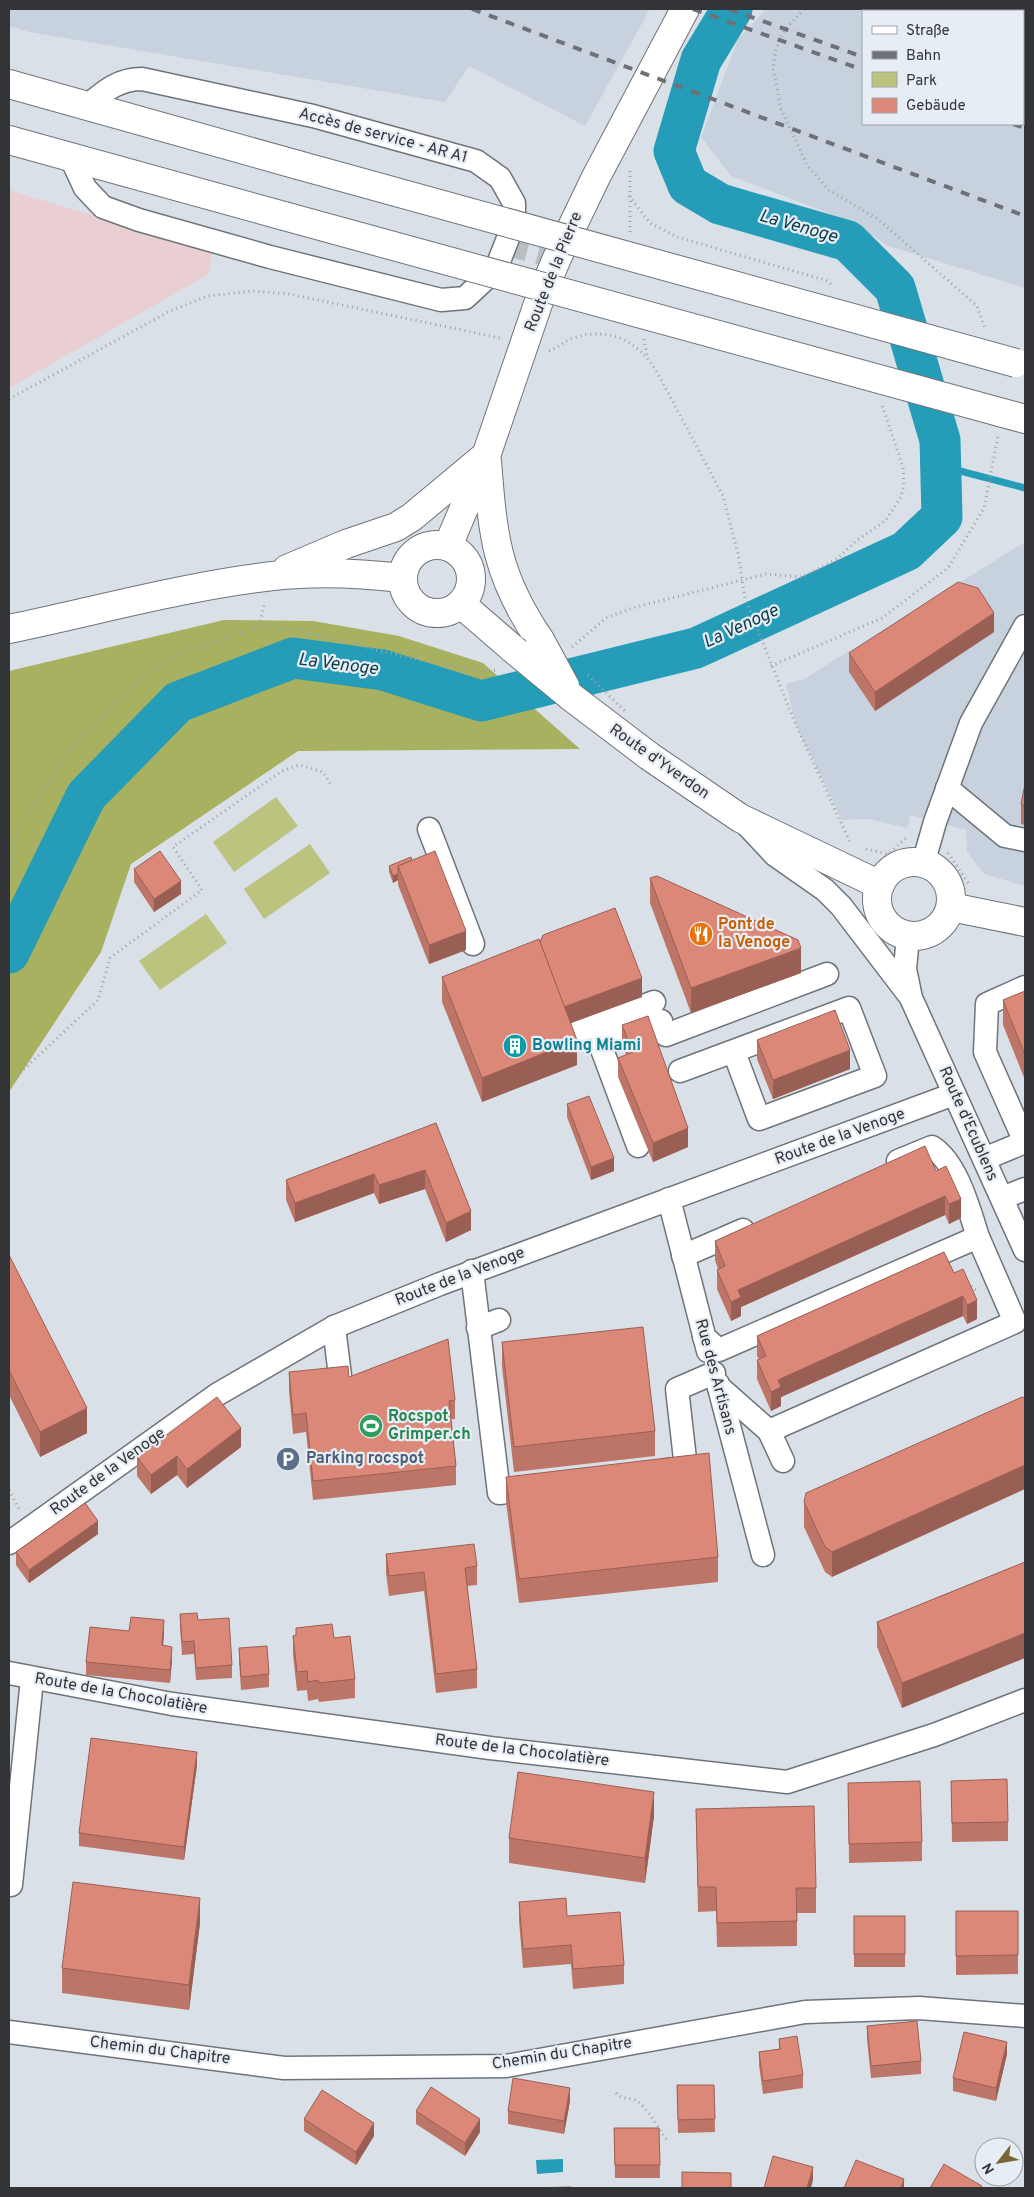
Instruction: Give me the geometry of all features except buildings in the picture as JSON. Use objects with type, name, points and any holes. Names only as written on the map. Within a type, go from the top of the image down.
[{"type":"main road","name":"Route de la Pierre","points":[[448,546],[486,456],[539,301],[576,217],[685,9]]},
{"type":"main road","points":[[9,84],[1021,364]]},
{"type":"main road","points":[[9,140],[1014,416]]},
{"type":"main road","points":[[272,576],[346,544],[396,527],[412,517],[486,456]]},
{"type":"main road","points":[[486,456],[493,535],[500,563],[520,608],[540,640],[570,696]]},
{"type":"main road","points":[[434,544],[448,546],[463,556],[471,575],[471,585],[461,604],[452,610],[442,613],[420,609],[405,593],[402,578],[407,561],[414,553],[434,544]]},
{"type":"main road","points":[[9,629],[213,586],[272,576],[349,574],[402,578]]},
{"type":"main road","name":"Route d'Yverdon","points":[[461,604],[570,696],[626,722],[740,818],[880,885]]},
{"type":"main road","points":[[925,854],[942,875],[951,895],[951,907],[940,926],[930,933],[920,936],[908,936],[896,931],[886,923],[879,911],[877,898],[880,885],[893,869],[912,862],[925,854]]},
{"type":"main road","points":[[951,907],[1025,922]]},
{"type":"street","name":"Accès de service - AR A1","points":[[71,158],[85,188],[103,207],[138,220],[441,300],[465,298],[483,283],[496,269],[514,223],[514,203],[500,178],[476,161],[313,116],[142,79],[128,79],[114,84],[87,106]]},
{"type":"street","points":[[925,854],[971,723],[1025,626]]},
{"type":"street","points":[[947,788],[1005,836],[1025,840]]},
{"type":"street","name":"Route d'Ecublens","points":[[740,818],[775,855],[825,890],[842,906],[911,998]]},
{"type":"street","points":[[429,829],[473,944]]},
{"type":"street","name":"Route d'Ecublens","points":[[908,936],[905,969],[911,998],[1025,1250]]},
{"type":"street","points":[[638,1146],[600,1044],[660,1020],[827,974]]},
{"type":"street","points":[[984,1159],[1025,1142],[985,1052],[987,1004],[1025,987]]},
{"type":"street","points":[[680,1071],[849,1008],[875,1076],[759,1119],[734,1052]]},
{"type":"street","points":[[579,1032],[660,1020]]},
{"type":"street","name":"Route de la Venoge","points":[[9,1543],[218,1394],[334,1327],[472,1272],[954,1094]]},
{"type":"street","points":[[769,1431],[1015,1322],[978,1237],[967,1203],[945,1156],[932,1147],[882,1168]]},
{"type":"street","points":[[1002,1198],[1025,1189]]},
{"type":"street","name":"Rue des Artisans","points":[[669,1199],[763,1555]]},
{"type":"street","points":[[683,1256],[765,1221]]},
{"type":"street","points":[[704,1337],[718,1350],[978,1237]]},
{"type":"street","points":[[472,1272],[499,1493],[558,1485]]},
{"type":"street","points":[[478,1328],[499,1320]]},
{"type":"street","points":[[334,1327],[341,1384]]},
{"type":"street","points":[[647,1473],[686,1468],[677,1389],[716,1380],[769,1431],[782,1461]]},
{"type":"street","name":"Route de la Chocolatière","points":[[9,1673],[32,1679],[172,1704],[490,1748],[787,1782],[934,1735],[1025,1700]]},
{"type":"street","points":[[11,1885],[32,1679]]},
{"type":"street","name":"Chemin du Chapitre","points":[[9,2032],[284,2068],[506,2066],[805,2012],[919,2008],[1025,2016]]},
{"type":"path","points":[[804,9],[784,31],[776,49],[773,68],[780,109],[807,165],[829,190],[879,220],[977,306]]},
{"type":"path","points":[[630,160],[630,234]]},
{"type":"path","points":[[9,399],[170,311],[191,301],[225,292],[252,291],[289,294],[526,343],[548,351],[573,338],[590,334],[611,335],[632,344],[647,356]]},
{"type":"path","points":[[644,337],[647,356],[715,478],[723,496],[738,554],[745,598],[771,666],[852,846],[843,842]]},
{"type":"path","points":[[771,666],[882,618],[948,568],[984,508],[990,476]]},
{"type":"path","points":[[9,883],[17,833],[65,756],[140,680],[168,658],[259,626]]},
{"type":"path","points":[[582,668],[626,722]]},
{"type":"path","points":[[9,1083],[98,1000],[110,958],[202,890],[174,847],[282,771],[300,765],[323,772],[332,786]]},
{"type":"path","points":[[861,848],[888,854],[906,837],[925,854],[950,854],[969,884],[977,887]]},
{"type":"path","points":[[960,1282],[968,1283],[979,1292]]},
{"type":"path","points":[[616,2093],[622,2098],[635,2100],[642,2105],[668,2142]]},
{"type":"shaded area","points":[[9,9],[650,9],[585,126],[469,66],[445,102],[29,32],[9,26]]},
{"type":"shaded area","points":[[766,9],[1025,9],[1025,288],[888,246],[852,222],[731,176],[701,137],[738,39]]},
{"type":"shaded area","points":[[9,190],[212,252],[209,274],[9,388]]},
{"type":"shaded area","points":[[1025,542],[1025,886],[984,874],[967,852],[966,830],[910,815],[908,828],[868,819],[842,820],[796,725],[786,684],[804,679]]},
{"type":"green space","points":[[224,620],[313,621],[399,636],[483,663],[580,749],[298,751],[131,864],[101,952],[9,1092],[9,671]]},
{"type":"green space","points":[[276,797],[298,826],[234,872],[213,842]]},
{"type":"green space","points":[[310,844],[330,873],[264,919],[244,889]]},
{"type":"green space","points":[[206,914],[227,943],[160,990],[139,961]]},
{"type":"water","points":[[563,2159],[563,2172],[537,2174],[536,2160]]},
{"type":"waterway","name":"La Venoge","points":[[9,953],[86,796],[178,702],[293,658],[383,670],[481,701],[696,648],[906,551],[942,517],[940,440],[895,288],[848,241],[720,204],[688,185],[674,151],[701,60],[732,9]]},
{"type":"waterway","points":[[941,466],[1025,488]]},
{"type":"tunnel","points":[[506,245],[557,258]]},
{"type":"railway","points":[[472,9],[1025,216]]},
{"type":"railway","points":[[693,9],[862,70]]},
{"type":"railway","points":[[729,9],[862,57]]},
{"type":"railway","points":[[1016,125],[1025,128]]},
{"type":"place","name":"Pont de la Venoge","points":[[701,934]]},
{"type":"place","name":"Bowling Miami","points":[[515,1046]]},
{"type":"place","name":"Rocspot Grimper.ch","points":[[371,1426]]},
{"type":"place","name":"Parking rocspot","points":[[288,1459]]}]
